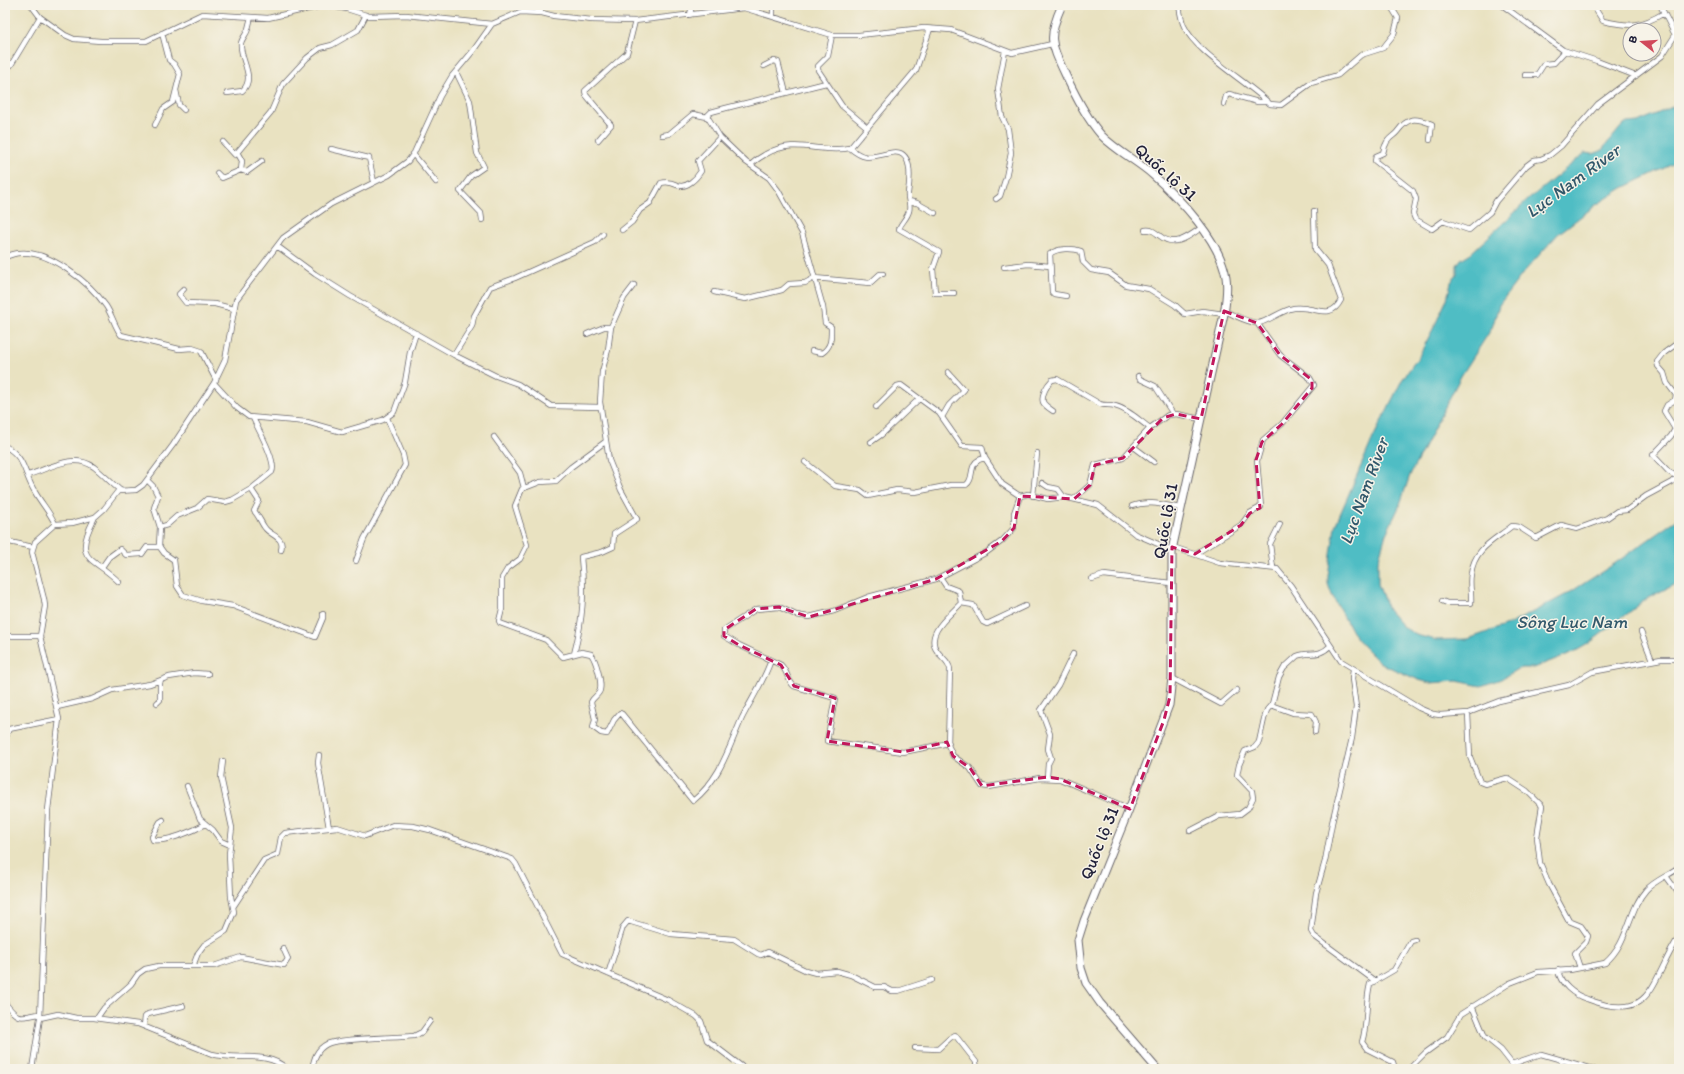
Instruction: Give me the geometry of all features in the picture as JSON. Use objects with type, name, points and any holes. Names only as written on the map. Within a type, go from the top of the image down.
[{"type":"highway","name":"Quốc lộ 31","points":[[1062,5],[1053,26],[1052,44],[1075,94],[1106,140],[1152,174],[1169,190],[1201,228],[1215,250],[1226,276],[1227,296],[1224,312],[1172,549],[1172,678],[1170,696],[1164,720],[1130,809],[1084,921],[1078,940],[1079,954],[1086,982],[1100,1003],[1157,1069]]},
{"type":"street","points":[[31,5],[40,17],[61,33],[79,40],[144,42],[202,14],[270,18],[324,5],[347,9],[366,16],[406,15],[492,24],[520,12],[542,13],[592,20],[635,21],[741,8],[832,35],[859,35],[930,29],[954,31],[1005,51],[1015,53],[1052,44]]},
{"type":"street","points":[[298,5],[300,11]]},
{"type":"street","points":[[533,5],[542,13]]},
{"type":"street","points":[[690,15],[692,5]]},
{"type":"street","points":[[773,5],[773,17]]},
{"type":"street","points":[[1179,5],[1183,24],[1193,38],[1227,69],[1268,102],[1274,105],[1281,105],[1311,83],[1338,75],[1362,54],[1384,48],[1394,34],[1398,20],[1398,14],[1390,5]]},
{"type":"street","points":[[1502,5],[1565,51],[1636,76]]},
{"type":"street","points":[[1660,5],[1675,35]]},
{"type":"street","points":[[1596,10],[1604,21],[1634,25],[1644,24],[1664,13]]},
{"type":"street","points":[[223,142],[234,155],[272,112],[283,84],[307,58],[320,48],[332,45],[358,30],[366,16]]},
{"type":"street","points":[[5,69],[11,65],[40,17]]},
{"type":"street","points":[[227,93],[242,91],[246,86],[248,72],[243,60],[241,43],[248,29],[251,17]]},
{"type":"street","points":[[598,140],[611,125],[585,91],[627,53],[635,21]]},
{"type":"street","points":[[32,1069],[40,1016],[48,810],[59,719],[40,636],[45,606],[32,556],[35,542],[55,524],[72,523],[91,518],[101,513],[114,494],[120,490],[136,490],[147,480],[215,382],[225,360],[234,309],[240,294],[287,234],[331,204],[401,167],[413,154],[436,103],[456,72],[492,24]]},
{"type":"street","points":[[850,148],[916,70],[930,29]]},
{"type":"street","points":[[1430,140],[1432,124],[1414,118],[1410,119],[1399,127],[1397,133],[1386,143],[1383,153],[1376,156],[1375,161],[1413,190],[1416,198],[1413,214],[1415,219],[1430,229],[1434,229],[1443,222],[1469,230],[1490,212],[1496,201],[1526,166],[1534,160],[1550,155],[1566,141],[1584,118],[1598,104],[1662,56],[1679,29]]},
{"type":"street","points":[[155,125],[163,108],[173,102],[180,72],[169,59],[162,33]]},
{"type":"street","points":[[832,35],[828,56],[818,67],[826,83],[842,106],[867,127]]},
{"type":"street","points":[[996,199],[1000,196],[1011,153],[1008,129],[1002,117],[998,89],[1005,51]]},
{"type":"street","points":[[1525,75],[1537,75],[1544,64],[1554,63],[1565,51]]},
{"type":"street","points":[[764,66],[774,61],[778,62],[786,93]]},
{"type":"street","points":[[456,72],[470,101],[477,153],[484,167],[466,182],[460,193],[481,213],[482,220]]},
{"type":"street","points":[[707,117],[711,112],[826,83]]},
{"type":"street","points":[[176,90],[179,105],[184,110]]},
{"type":"street","points":[[1224,104],[1226,96],[1229,94],[1258,102],[1268,102]]},
{"type":"street","points":[[662,135],[669,134],[693,114],[707,117],[720,137],[751,165],[770,178],[802,233],[823,307],[825,323],[831,327],[829,347],[824,352],[812,352]]},
{"type":"street","points":[[622,230],[632,222],[640,210],[650,203],[661,183],[671,182],[678,186],[687,185],[695,179],[701,171],[698,161],[720,137]]},
{"type":"street","points":[[751,165],[771,151],[785,146],[801,145],[826,150],[850,148],[870,158],[893,152],[905,157],[911,176],[908,195],[908,215],[900,226],[899,230],[939,252],[933,269],[935,293],[954,292]]},
{"type":"street","points":[[331,149],[369,158],[374,182]]},
{"type":"street","points":[[237,152],[242,161],[241,170]]},
{"type":"street","points":[[413,154],[436,182]]},
{"type":"street","points":[[217,173],[222,178],[241,170],[247,172],[262,161]]},
{"type":"street","points":[[909,201],[917,203],[935,213]]},
{"type":"street","points":[[1066,296],[1053,294],[1049,255],[1051,252],[1066,249],[1080,250],[1083,262],[1091,270],[1109,273],[1126,285],[1153,291],[1175,304],[1185,314],[1203,311],[1224,312],[1257,323],[1265,321],[1280,311],[1294,308],[1307,308],[1331,312],[1335,310],[1341,300],[1328,265],[1315,249],[1314,211]]},
{"type":"street","points":[[1145,230],[1150,230],[1165,240],[1176,242],[1201,228]]},
{"type":"street","points":[[454,355],[472,326],[474,316],[490,287],[516,278],[595,242],[603,234]]},
{"type":"street","points":[[277,246],[329,283],[454,355],[496,376],[518,384],[553,407],[601,407]]},
{"type":"street","points":[[5,257],[20,253],[32,254],[59,265],[80,279],[96,293],[112,314],[120,334],[179,349],[192,348],[201,351],[215,382],[241,411],[253,418],[307,422],[338,432],[387,418],[395,411],[405,382],[410,352],[416,333]]},
{"type":"street","points":[[1004,267],[1028,264],[1050,266]]},
{"type":"street","points":[[714,292],[744,299],[782,290],[789,284],[805,283],[814,278],[870,283],[873,282],[880,274],[884,274]]},
{"type":"street","points":[[574,654],[580,630],[583,608],[584,590],[581,557],[602,552],[614,547],[614,534],[637,519],[614,472],[605,442],[604,417],[601,407],[602,372],[608,350],[611,327],[624,298],[634,285]]},
{"type":"street","points":[[184,289],[179,295],[186,303],[218,304],[234,309]]},
{"type":"street","points":[[1195,554],[1242,525],[1249,515],[1261,507],[1257,460],[1263,440],[1282,424],[1314,385],[1312,380],[1306,374],[1280,355],[1257,323]]},
{"type":"street","points":[[587,334],[604,327],[611,327]]},
{"type":"street","points":[[1442,602],[1447,604],[1471,602],[1470,574],[1476,559],[1486,544],[1512,526],[1519,527],[1538,538],[1561,524],[1577,529],[1607,518],[1617,511],[1627,510],[1646,496],[1672,482],[1678,475],[1669,472],[1652,455],[1671,436],[1675,429],[1664,411],[1667,405],[1675,400],[1676,395],[1667,383],[1664,373],[1658,366],[1657,362],[1661,356],[1679,342]]},
{"type":"street","points":[[942,417],[949,405],[964,390],[948,372]]},
{"type":"street","points":[[1138,376],[1140,379],[1155,386],[1173,414]]},
{"type":"street","points":[[1053,411],[1044,404],[1043,400],[1047,386],[1052,380],[1057,379],[1100,404],[1106,406],[1114,405],[1121,408],[1150,428]]},
{"type":"street","points":[[876,408],[898,385],[904,387],[933,408],[942,417],[960,444],[965,447],[981,446],[985,458],[1002,484],[1020,496]]},
{"type":"street","points":[[870,442],[881,435],[919,399]]},
{"type":"street","points":[[1074,499],[1090,485],[1096,465],[1121,460],[1150,428],[1163,418],[1173,414],[1201,419]]},
{"type":"street","points":[[160,527],[167,525],[177,516],[197,508],[207,499],[224,502],[251,489],[272,472],[274,466],[272,457],[253,418]]},
{"type":"street","points":[[356,561],[364,539],[405,465],[403,455],[387,418]]},
{"type":"street","points":[[494,437],[520,473],[524,488],[515,506],[527,545],[520,559],[508,568],[502,578],[502,609],[499,620],[502,625],[546,640],[563,657],[582,652],[591,654],[597,666],[600,690],[591,702],[595,719],[593,725],[594,729],[600,733],[607,734],[615,718],[620,713],[622,714],[693,801],[718,774],[743,716],[762,683],[771,660]]},
{"type":"street","points":[[524,488],[540,482],[556,481],[571,467],[605,442]]},
{"type":"street","points":[[5,446],[14,452],[22,461],[34,491],[51,515],[55,524]]},
{"type":"street","points":[[1134,447],[1154,462]]},
{"type":"street","points":[[1033,496],[1038,453]]},
{"type":"street","points":[[805,462],[835,486],[860,490],[866,495],[871,496],[897,490],[915,492],[951,485],[966,485],[971,480],[973,466],[979,460],[985,458]]},
{"type":"street","points":[[28,475],[59,464],[77,461],[94,467],[120,490]]},
{"type":"street","points":[[147,480],[153,486],[158,496],[154,508],[160,527],[160,547],[164,553],[174,560],[177,586],[183,595],[202,601],[230,605],[315,636],[324,618],[323,614]]},
{"type":"street","points":[[1042,482],[1048,487],[1058,489],[1064,497]]},
{"type":"street","points":[[251,489],[259,501],[254,511],[266,529],[280,539],[282,545],[281,550]]},
{"type":"street","points":[[1020,496],[1026,494],[1048,499],[1064,497],[1098,505],[1135,534],[1172,549],[1195,554],[1223,564],[1273,568],[1282,574],[1341,661],[1426,712],[1440,715],[1468,713],[1499,701],[1569,685],[1592,672],[1652,660],[1667,658],[1679,659]]},
{"type":"street","points":[[949,743],[903,752],[827,741],[835,698],[794,686],[790,682],[786,669],[777,662],[726,638],[723,634],[724,630],[756,609],[776,607],[801,616],[814,616],[834,611],[868,597],[940,577],[987,552],[1005,539],[1014,528],[1014,513],[1020,496]]},
{"type":"street","points":[[1132,506],[1142,502],[1181,508]]},
{"type":"street","points":[[91,518],[94,519],[85,538],[85,554],[88,558],[108,571],[119,582]]},
{"type":"street","points":[[1273,568],[1270,544],[1280,524]]},
{"type":"street","points":[[5,541],[33,547]]},
{"type":"street","points":[[102,568],[109,557],[120,549],[126,555],[133,556],[142,554],[147,547],[160,547]]},
{"type":"street","points":[[1092,579],[1104,575],[1171,583]]},
{"type":"street","points":[[940,577],[946,586],[959,591],[961,603]]},
{"type":"street","points":[[961,603],[973,605],[983,622],[987,624],[1025,606]]},
{"type":"street","points":[[961,603],[938,627],[935,640],[936,649],[948,663],[950,669],[949,743],[953,756],[970,768],[982,786],[990,787],[1047,778],[1075,785],[1130,809]]},
{"type":"street","points":[[1641,632],[1652,660]]},
{"type":"street","points":[[5,636],[40,636]]},
{"type":"street","points":[[1190,831],[1219,816],[1240,814],[1252,804],[1252,791],[1238,775],[1239,765],[1245,752],[1255,747],[1259,742],[1266,714],[1271,705],[1279,677],[1291,661],[1300,655],[1312,655],[1324,652],[1330,646]]},
{"type":"street","points":[[1047,778],[1048,764],[1051,758],[1048,749],[1050,734],[1041,710],[1058,685],[1073,654]]},
{"type":"street","points":[[1353,669],[1352,679],[1356,707],[1352,738],[1332,822],[1325,861],[1316,893],[1310,929],[1314,936],[1375,981]]},
{"type":"street","points":[[57,707],[92,699],[126,686],[160,681],[169,677],[194,673],[208,674]]},
{"type":"street","points":[[1172,678],[1221,704],[1237,690]]},
{"type":"street","points":[[156,703],[160,700],[160,681]]},
{"type":"street","points":[[1271,705],[1293,713],[1312,714],[1316,722],[1315,732]]},
{"type":"street","points":[[1468,713],[1470,756],[1480,782],[1485,784],[1507,778],[1527,791],[1542,806],[1537,846],[1542,871],[1569,921],[1581,926],[1588,936],[1586,942],[1575,953],[1580,968]]},
{"type":"street","points":[[5,739],[9,728],[59,719]]},
{"type":"street","points":[[319,755],[318,763],[329,828]]},
{"type":"street","points":[[192,966],[202,947],[228,929],[233,916],[229,854],[232,828],[221,774],[223,761]]},
{"type":"street","points":[[187,786],[200,819],[213,830],[221,841],[230,845]]},
{"type":"street","points":[[163,820],[160,822],[152,838],[153,840],[163,841],[193,831],[206,824]]},
{"type":"street","points":[[233,907],[264,860],[278,854],[280,839],[283,834],[290,831],[344,828],[365,836],[393,824],[413,826],[430,830],[508,856],[516,864],[562,954],[668,1000],[696,1016],[701,1021],[707,1040],[744,1069]]},
{"type":"street","points":[[1409,1069],[1425,1053],[1447,1037],[1457,1018],[1472,1006],[1526,976],[1538,972],[1599,966],[1610,959],[1628,929],[1643,894],[1647,889],[1679,868]]},
{"type":"street","points":[[1666,876],[1679,894]]},
{"type":"street","points":[[608,974],[623,927],[628,921],[671,934],[734,939],[758,954],[770,953],[805,970],[816,973],[837,971],[851,975],[875,987],[884,987],[892,991],[898,991],[932,980]]},
{"type":"street","points":[[1558,970],[1561,980],[1582,998],[1619,1007],[1628,1007],[1648,994],[1679,937]]},
{"type":"street","points":[[1395,1069],[1393,1062],[1367,1049],[1362,1042],[1366,1029],[1368,996],[1370,984],[1394,970],[1411,941],[1416,940]]},
{"type":"street","points":[[97,1018],[104,1008],[132,984],[140,972],[145,969],[159,966],[219,966],[241,958],[284,965],[288,959],[283,948]]},
{"type":"street","points":[[5,1003],[12,1014],[16,1016],[58,1014],[76,1018],[97,1018],[144,1026],[212,1054],[268,1059],[279,1062],[287,1069]]},
{"type":"street","points":[[144,1026],[145,1017],[148,1014],[183,1006]]},
{"type":"street","points":[[1472,1006],[1485,1037],[1501,1050],[1512,1064],[1541,1054],[1577,1066],[1593,1069]]},
{"type":"street","points":[[312,1069],[314,1057],[329,1043],[414,1036],[422,1032],[430,1021]]},
{"type":"street","points":[[915,1048],[938,1049],[955,1035],[976,1062],[978,1069]]},
{"type":"highlighted area","points":[[1224,311],[1257,323],[1280,355],[1312,380],[1312,388],[1282,424],[1262,442],[1256,460],[1260,508],[1250,513],[1241,525],[1195,554],[1172,547],[1170,696],[1164,720],[1130,809],[1060,779],[1047,777],[982,786],[970,768],[953,756],[947,742],[903,752],[827,741],[835,698],[794,686],[781,665],[739,645],[724,636],[724,630],[756,609],[779,607],[809,617],[936,579],[1002,541],[1014,528],[1020,496],[1074,499],[1090,485],[1095,465],[1123,458],[1163,418],[1176,414],[1201,419]]},
{"type":"water","name":"Sông Lục Nam","points":[[1679,104],[1679,161],[1623,188],[1596,205],[1558,234],[1523,273],[1499,305],[1492,328],[1461,376],[1410,475],[1399,507],[1386,534],[1378,561],[1378,584],[1388,610],[1402,626],[1416,635],[1436,640],[1468,639],[1510,624],[1569,593],[1614,564],[1679,518],[1679,582],[1648,598],[1588,644],[1574,652],[1533,668],[1519,668],[1501,679],[1481,686],[1457,681],[1430,683],[1386,666],[1379,662],[1364,647],[1352,632],[1332,595],[1328,584],[1328,576],[1335,526],[1373,438],[1402,380],[1419,356],[1434,327],[1447,299],[1451,282],[1457,275],[1457,265],[1461,259],[1471,253],[1529,199],[1585,153],[1593,154],[1601,151],[1621,127],[1627,123],[1638,122]]},
{"type":"water label","name":"Lục Nam River","points":[[1573,181]]},
{"type":"water label","name":"Lục Nam River","points":[[1364,491]]}]
